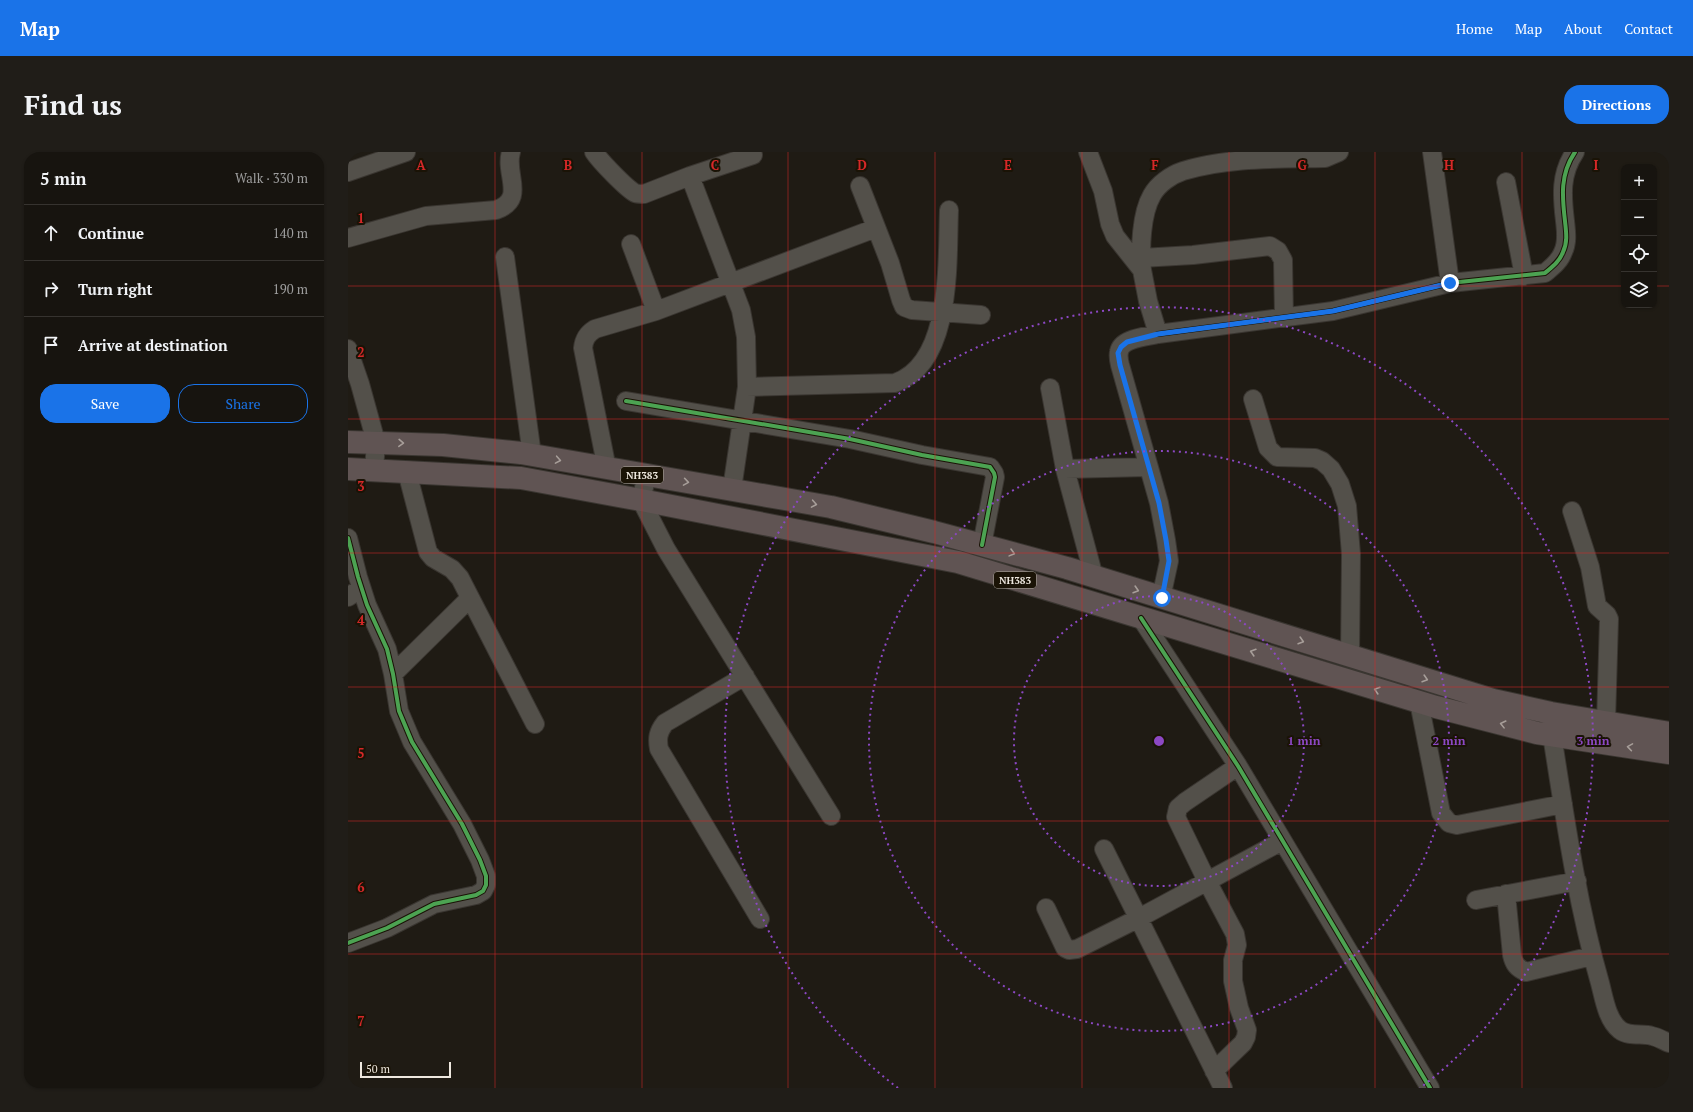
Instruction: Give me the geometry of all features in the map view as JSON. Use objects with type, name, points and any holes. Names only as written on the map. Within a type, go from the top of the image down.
[{"type":"highway","name":"NH383","points":[[348,442],[442,445],[532,455],[831,507],[934,532],[1094,577],[1493,700],[1552,713],[1669,733]]},
{"type":"highway","name":"NH383","points":[[348,469],[521,478],[958,562],[1419,702],[1537,733],[1669,753]]},
{"type":"street","points":[[348,172],[406,152]]},
{"type":"street","points":[[348,238],[426,216],[496,210],[506,206],[511,200],[513,192],[509,158],[511,152]]},
{"type":"street","points":[[594,152],[599,161],[631,190],[640,194],[644,194],[690,176],[754,155]]},
{"type":"street","points":[[1088,152],[1103,191],[1110,224],[1115,236],[1142,264]]},
{"type":"street","points":[[1158,334],[1148,300],[1142,264],[1142,237],[1147,209],[1152,195],[1168,179],[1182,172],[1225,162],[1306,155],[1325,158],[1339,152]]},
{"type":"street","points":[[1432,152],[1450,283]]},
{"type":"street","points":[[1162,598],[1169,561],[1166,540],[1159,503],[1120,365],[1118,353],[1121,347],[1127,342],[1158,334],[1333,311],[1450,283],[1545,273],[1555,264],[1563,252],[1567,237],[1562,196],[1563,176],[1570,158],[1575,152]]},
{"type":"street","points":[[690,176],[740,310],[746,337],[747,387],[732,489]]},
{"type":"street","points":[[1506,182],[1524,276]]},
{"type":"street","points":[[860,186],[904,307],[912,310],[981,315]]},
{"type":"street","points":[[747,387],[895,382],[905,379],[915,372],[923,362],[936,337],[943,312],[949,210]]},
{"type":"street","points":[[607,468],[583,348],[584,340],[588,334],[595,329],[656,311],[876,228]]},
{"type":"street","points":[[631,244],[656,311]]},
{"type":"street","points":[[1142,264],[1193,255],[1270,246],[1278,251],[1283,260],[1284,318]]},
{"type":"street","points":[[506,257],[532,455]]},
{"type":"street","points":[[348,349],[360,384],[376,442],[374,470]]},
{"type":"street","points":[[1050,388],[1065,469],[1094,577]]},
{"type":"street","points":[[1253,399],[1268,448],[1277,457],[1315,458],[1322,461],[1331,469],[1340,484],[1347,506],[1351,554],[1350,656]]},
{"type":"street","points":[[626,401],[850,439],[922,455],[990,467],[995,478],[982,545]]},
{"type":"street","points":[[1065,469],[1148,467]]},
{"type":"street","points":[[407,472],[428,552],[433,558],[452,569],[460,578],[535,724]]},
{"type":"street","points":[[647,475],[640,500],[666,549],[831,816]]},
{"type":"street","points":[[1572,511],[1590,567],[1597,606],[1607,615],[1609,620],[1606,722]]},
{"type":"street","points":[[348,538],[355,592],[387,650],[393,674],[399,711],[412,742],[462,824],[480,860],[486,876],[486,885],[483,891],[476,895],[434,904],[387,928],[348,943]]},
{"type":"street","points":[[393,674],[470,598]]},
{"type":"street","points":[[1141,618],[1238,766],[1430,1088]]},
{"type":"street","points":[[745,676],[665,723],[659,731],[657,740],[659,749],[760,919]]},
{"type":"street","points":[[1419,702],[1441,813],[1450,823],[1457,825],[1563,804]]},
{"type":"street","points":[[1552,713],[1552,735],[1576,881],[1592,956],[1606,1007],[1614,1024],[1621,1031],[1627,1034],[1652,1036],[1669,1043]]},
{"type":"street","points":[[1214,1071],[1243,1043],[1246,1037],[1247,1030],[1239,1008],[1233,981],[1233,960],[1237,945],[1235,934],[1178,825],[1176,817],[1178,808],[1238,766]]},
{"type":"street","points":[[1046,908],[1065,948],[1069,950],[1077,949],[1139,918],[1282,841]]},
{"type":"street","points":[[1104,849],[1223,1088]]},
{"type":"street","points":[[1476,900],[1576,881]]},
{"type":"street","points":[[1506,894],[1512,955],[1514,963],[1518,969],[1526,972],[1592,956]]},
{"type":"cycle path","points":[[1158,334],[1333,311],[1450,283],[1545,273],[1556,264],[1562,255],[1566,244],[1563,185],[1570,160],[1575,152]]},
{"type":"cycle path","points":[[626,401],[850,439],[922,455],[990,467],[995,477],[982,545]]},
{"type":"cycle path","points":[[348,538],[367,605],[387,649],[399,711],[412,742],[462,824],[480,860],[486,876],[486,885],[483,891],[476,895],[434,904],[387,928],[348,943]]},
{"type":"cycle path","points":[[1141,618],[1238,766],[1430,1088]]},
{"type":"route","points":[[1162,598],[1169,561],[1166,540],[1159,503],[1120,365],[1118,353],[1121,347],[1127,342],[1158,334],[1333,311],[1401,296],[1450,283]]}]
